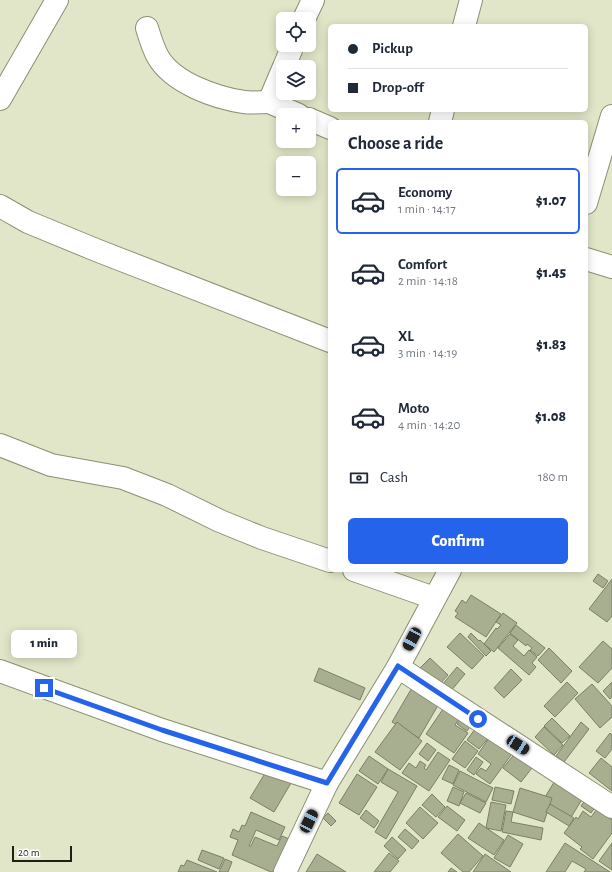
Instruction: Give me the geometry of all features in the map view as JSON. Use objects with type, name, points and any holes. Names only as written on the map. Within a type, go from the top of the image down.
[{"type":"street","points":[[0,99],[57,0]]},
{"type":"street","points":[[307,12],[313,0]]},
{"type":"street","points":[[465,24],[471,0]]},
{"type":"street","points":[[147,28],[158,58],[170,72],[188,84],[218,96],[245,102],[269,102],[283,108]]},
{"type":"street","points":[[269,102],[276,86]]},
{"type":"street","points":[[588,196],[612,116]]},
{"type":"street","points":[[316,122],[328,127]]},
{"type":"street","points":[[0,206],[28,222],[96,250],[328,340]]},
{"type":"street","points":[[588,260],[612,267]]},
{"type":"street","points":[[0,445],[51,465],[123,478],[168,495],[220,521],[262,538],[328,560]]},
{"type":"street","points":[[360,572],[434,598]]},
{"type":"street","points":[[285,872],[327,783],[398,666],[449,572]]},
{"type":"street","points":[[398,666],[611,805]]},
{"type":"street","points":[[0,670],[162,730],[327,783]]},
{"type":"building","points":[[598,574],[608,581],[603,588],[593,581]]},
{"type":"building","points":[[612,579],[612,616],[607,622],[589,609]]},
{"type":"building","points":[[471,595],[501,614],[486,637],[455,617],[458,613],[455,611],[462,600],[466,603]]},
{"type":"building","points":[[503,613],[517,623],[494,652],[484,644],[496,628],[497,629],[501,625],[496,622]]},
{"type":"building","points":[[516,625],[545,648],[538,656],[530,650],[532,648],[527,644],[526,646],[510,633]]},
{"type":"building","points":[[460,633],[484,656],[472,669],[447,647]]},
{"type":"building","points":[[471,633],[491,651],[486,656],[468,637]]},
{"type":"building","points":[[510,634],[518,640],[513,646],[524,656],[529,650],[537,657],[532,663],[536,667],[529,675],[498,648]]},
{"type":"building","points":[[603,641],[612,649],[612,668],[598,683],[579,667]]},
{"type":"building","points":[[549,648],[572,671],[561,683],[538,660]]},
{"type":"building","points":[[430,658],[448,675],[439,685],[420,668]]},
{"type":"building","points":[[457,667],[465,674],[450,692],[442,685]]},
{"type":"building","points":[[319,668],[365,688],[360,700],[314,681]]},
{"type":"building","points":[[511,669],[522,680],[504,698],[494,688]]},
{"type":"building","points":[[567,682],[578,693],[555,717],[544,706]]},
{"type":"building","points":[[612,682],[612,697],[610,699],[603,691]]},
{"type":"building","points":[[592,684],[612,706],[612,717],[600,728],[575,699]]},
{"type":"building","points":[[413,686],[440,702],[419,738],[392,722]]},
{"type":"building","points":[[443,709],[459,719],[455,725],[468,733],[454,753],[426,734]]},
{"type":"building","points":[[464,715],[473,722],[467,731],[457,724]]},
{"type":"building","points":[[552,718],[570,736],[562,743],[544,726]]},
{"type":"building","points":[[397,722],[422,741],[400,770],[375,752]]},
{"type":"building","points":[[581,722],[589,729],[564,762],[556,756]]},
{"type":"building","points":[[478,725],[491,735],[479,749],[467,740]]},
{"type":"building","points":[[544,727],[563,745],[554,755],[535,737]]},
{"type":"building","points":[[610,733],[612,735],[612,749],[605,758],[596,751]]},
{"type":"building","points":[[492,734],[514,751],[490,784],[476,774],[481,768],[486,771],[491,764],[478,754]]},
{"type":"building","points":[[465,741],[478,751],[465,768],[452,759]]},
{"type":"building","points":[[427,743],[436,750],[428,761],[419,754]]},
{"type":"building","points":[[517,751],[535,764],[521,782],[503,768]]},
{"type":"building","points":[[438,752],[450,760],[429,791],[402,773],[409,763],[416,768],[420,761],[426,765],[424,768],[426,770]]},
{"type":"building","points":[[369,756],[388,769],[378,784],[359,771]]},
{"type":"building","points":[[476,757],[483,762],[474,775],[467,770]]},
{"type":"building","points":[[601,758],[612,767],[612,791],[589,773]]},
{"type":"building","points":[[449,765],[459,770],[453,784],[442,779]]},
{"type":"building","points":[[388,769],[417,786],[386,839],[375,832],[398,792],[381,782]]},
{"type":"building","points":[[267,770],[291,783],[274,812],[250,798]]},
{"type":"building","points":[[460,771],[493,788],[486,802],[453,785]]},
{"type":"building","points":[[357,774],[377,787],[359,815],[339,803]]},
{"type":"building","points":[[556,779],[584,796],[570,819],[542,802]]},
{"type":"building","points":[[453,787],[464,792],[459,806],[447,801]]},
{"type":"building","points":[[495,787],[514,791],[511,804],[492,800]]},
{"type":"building","points":[[520,788],[552,798],[544,822],[513,812]]},
{"type":"building","points":[[466,793],[486,803],[480,813],[460,803]]},
{"type":"building","points":[[432,794],[445,807],[436,817],[422,805]]},
{"type":"building","points":[[588,796],[598,803],[591,813],[581,806]]},
{"type":"building","points":[[491,802],[506,805],[501,831],[486,828]]},
{"type":"building","points":[[550,804],[574,818],[569,826],[546,812]]},
{"type":"building","points":[[447,806],[465,820],[457,831],[438,817]]},
{"type":"building","points":[[420,807],[438,823],[423,839],[406,823]]},
{"type":"building","points":[[597,809],[612,820],[612,833],[593,859],[580,849],[582,847],[564,833],[576,817],[578,819],[583,811],[591,817]]},
{"type":"building","points":[[366,810],[379,821],[374,828],[360,818]]},
{"type":"building","points":[[506,811],[513,812],[511,822],[543,828],[541,840],[502,832]]},
{"type":"building","points":[[251,812],[285,827],[279,840],[256,830],[249,846],[251,846],[255,837],[277,846],[282,836],[294,841],[281,872],[271,872],[232,855],[238,840],[230,837],[233,829],[239,832],[242,825],[245,826]]},
{"type":"building","points":[[328,813],[336,821],[331,826],[323,818]]},
{"type":"building","points":[[479,823],[504,840],[494,855],[468,838]]},
{"type":"building","points":[[405,829],[419,841],[412,849],[398,837]]},
{"type":"building","points":[[458,834],[483,856],[469,872],[463,872],[441,853]]},
{"type":"building","points":[[508,835],[523,844],[510,867],[494,858]]},
{"type":"building","points":[[392,837],[406,850],[398,859],[384,846]]},
{"type":"building","points":[[565,843],[610,872],[584,872],[586,869],[572,861],[565,872],[546,872]]},
{"type":"building","points":[[612,843],[612,870],[599,861]]},
{"type":"building","points":[[202,850],[224,858],[219,869],[198,860]]},
{"type":"building","points":[[389,853],[399,861],[390,872],[374,872]]},
{"type":"building","points":[[317,854],[346,872],[306,872]]},
{"type":"building","points":[[485,854],[511,872],[473,872]]},
{"type":"building","points":[[225,859],[232,862],[228,872],[219,872]]},
{"type":"building","points":[[187,860],[217,872],[178,872],[181,865],[184,866]]},
{"type":"building","points":[[451,868],[457,872],[448,872]]},
{"type":"route","points":[[44,688],[162,730],[327,783],[398,666],[478,719]]}]
